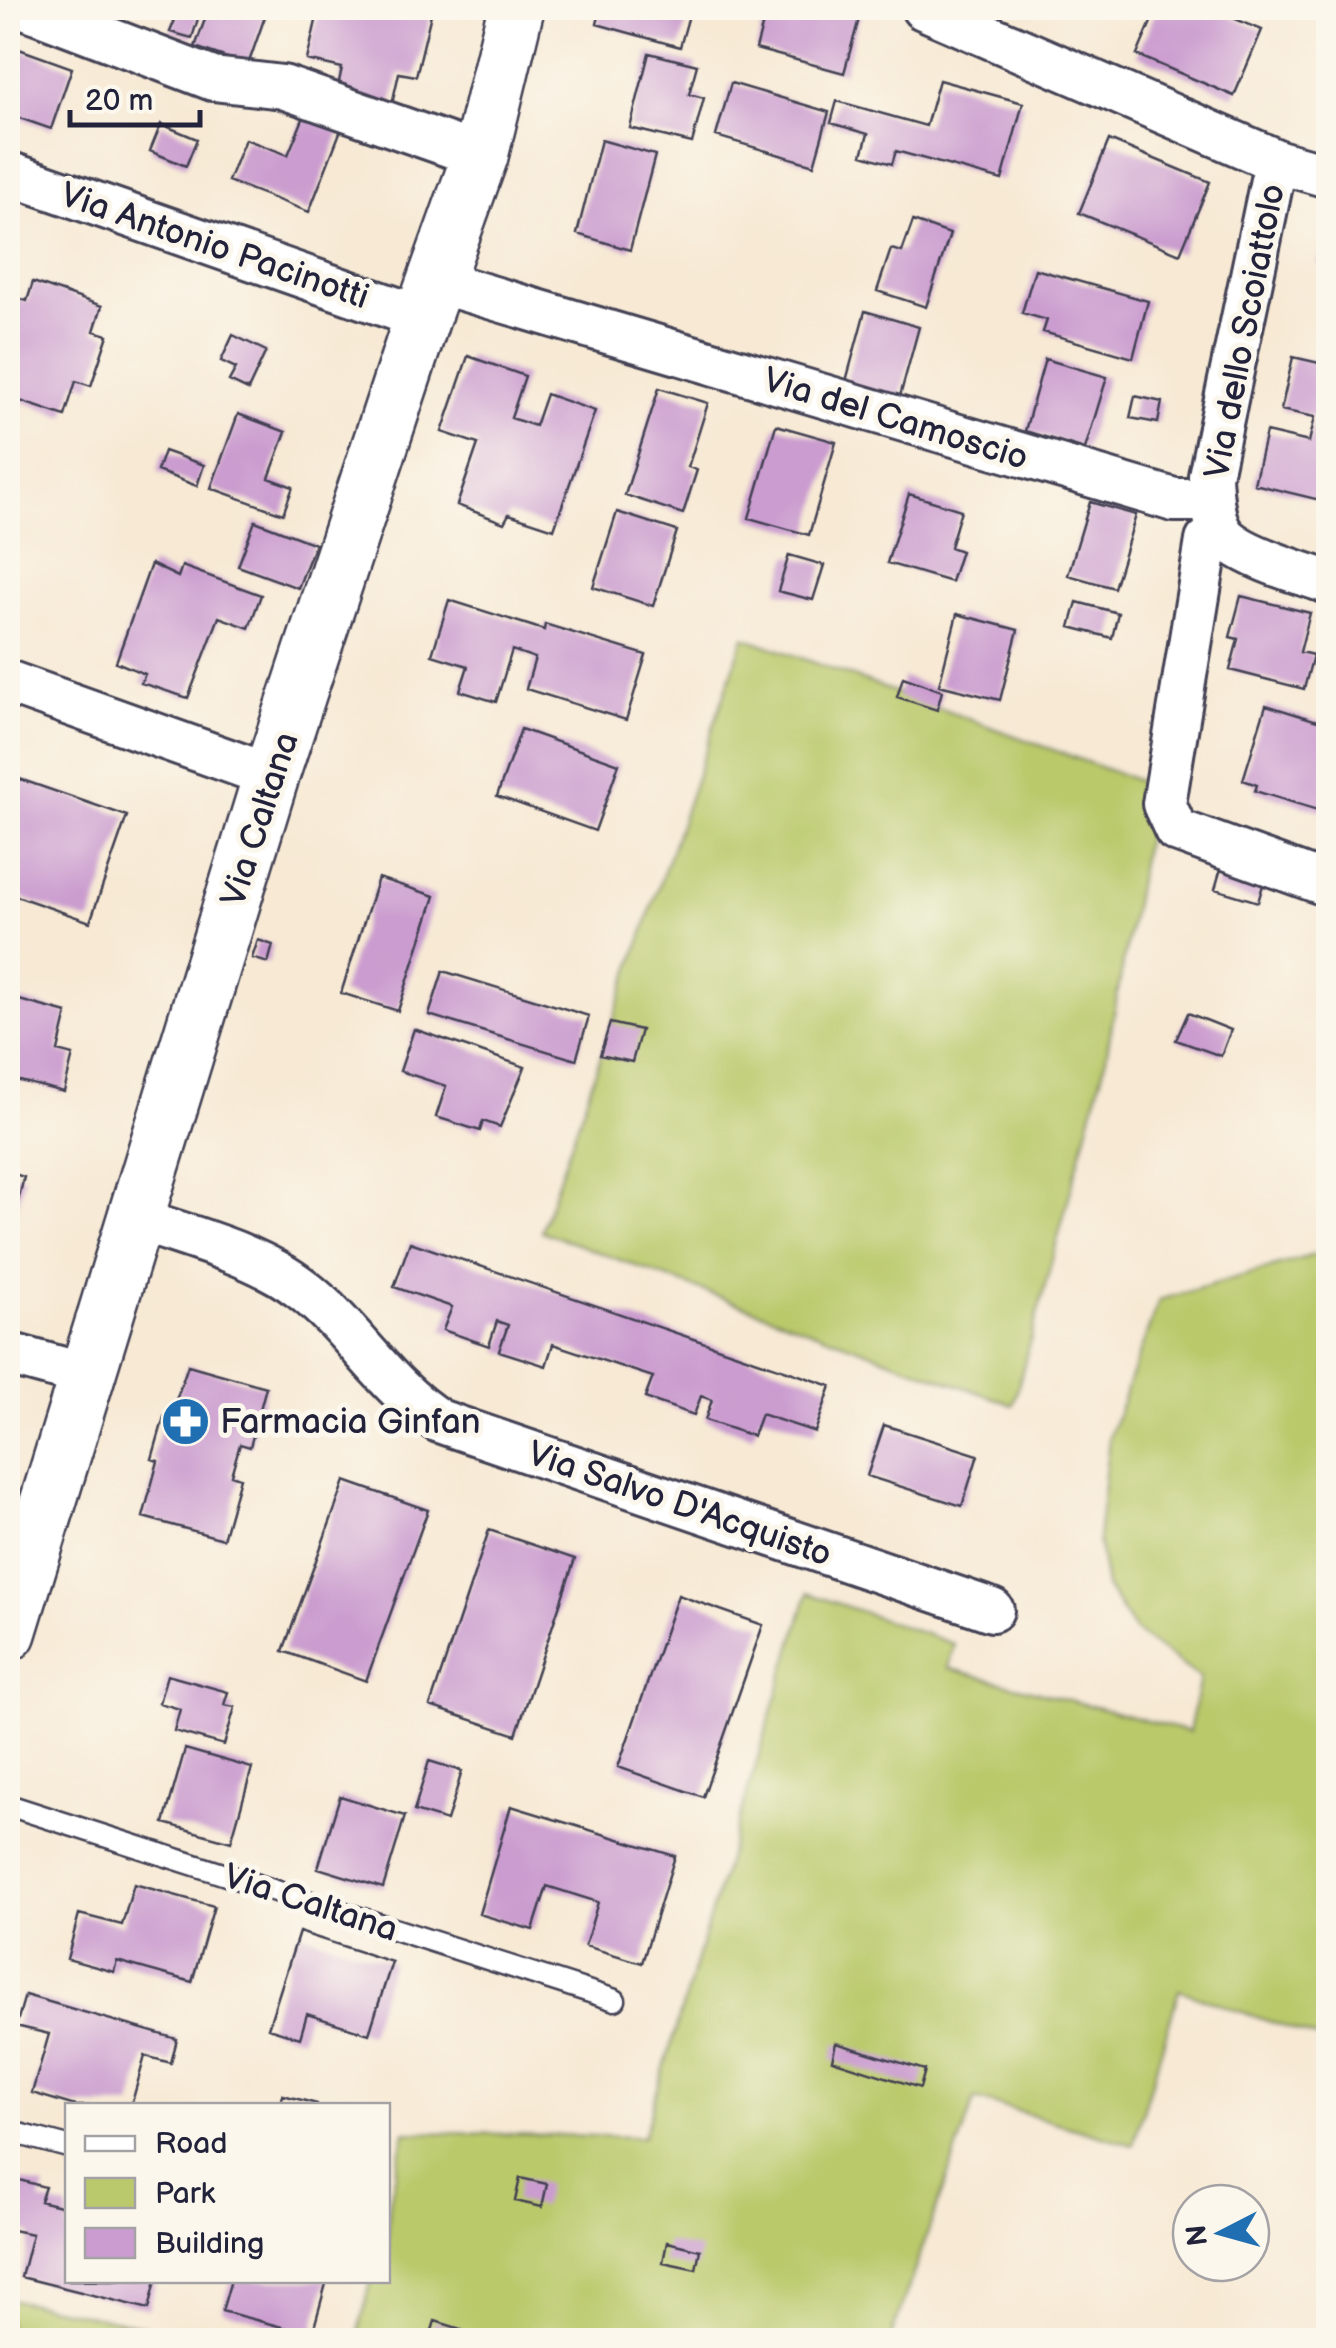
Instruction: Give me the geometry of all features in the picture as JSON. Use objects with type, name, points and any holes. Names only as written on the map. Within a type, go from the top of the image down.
[{"type":"main road","name":"Via Caltana","points":[[8,1633],[84,1375],[271,776],[480,156],[516,8]]},
{"type":"street","points":[[28,8],[213,79],[283,87],[480,156]]},
{"type":"street","name":"Via dello Scoiattolo","points":[[923,8],[1279,162],[1328,176]]},
{"type":"street","name":"Via dello Scoiattolo","points":[[1216,516],[1210,476],[1279,162]]},
{"type":"street","name":"Via Antonio Pacinotti","points":[[8,173],[429,299]]},
{"type":"street","name":"Via del Camoscio","points":[[429,299],[1174,500],[1216,516],[1235,545],[1328,582]]},
{"type":"street","points":[[1216,516],[1207,542],[1164,804],[1176,830],[1328,884]]},
{"type":"street","points":[[8,682],[271,776]]},
{"type":"street","name":"Via Salvo D'Acquisto","points":[[134,1218],[275,1269],[335,1318],[414,1405],[439,1421],[992,1610]]},
{"type":"street","points":[[8,1354],[84,1375]]},
{"type":"lane","name":"Via Caltana","points":[[8,1805],[615,2000]]},
{"type":"lane","points":[[8,2131],[65,2145]]},
{"type":"green space","points":[[744,637],[1155,787],[1105,1063],[1013,1405],[541,1231]]},
{"type":"green space","points":[[1328,1251],[1328,2042],[1179,1990],[1133,2145],[975,2099],[890,2340],[357,2340],[371,2283],[390,2283],[390,2199],[405,2132],[643,2137],[808,1593],[954,1644],[948,1668],[1189,1732],[1200,1678],[1136,1632],[1106,1587],[1098,1539],[1109,1437],[1159,1300]]},
{"type":"green space","points":[[8,2299],[215,2340],[8,2340]]},
{"type":"building","points":[[76,8],[122,8],[117,22]]},
{"type":"building","points":[[180,8],[201,9],[192,38],[170,32]]},
{"type":"building","points":[[209,8],[268,8],[248,65],[195,47]]},
{"type":"building","points":[[319,8],[412,8],[431,14],[416,76],[399,73],[390,113],[335,100],[342,68],[307,60]]},
{"type":"building","points":[[601,8],[691,8],[680,47],[597,24]]},
{"type":"building","points":[[767,8],[862,8],[844,73],[756,49]]},
{"type":"building","points":[[1157,8],[1209,8],[1262,30],[1234,96],[1137,55]]},
{"type":"building","points":[[8,45],[72,68],[51,129],[8,114]]},
{"type":"building","points":[[649,53],[697,65],[689,94],[704,98],[692,143],[630,128]]},
{"type":"building","points":[[939,80],[1023,103],[1002,180],[896,151],[892,164],[862,155],[868,134],[831,123],[837,101],[926,126]]},
{"type":"building","points":[[731,83],[829,112],[814,165],[716,136]]},
{"type":"building","points":[[308,107],[344,122],[309,212],[228,181],[245,139],[288,155]]},
{"type":"building","points":[[161,124],[197,139],[186,166],[150,151]]},
{"type":"building","points":[[601,140],[655,155],[630,250],[577,234]]},
{"type":"building","points":[[1109,140],[1210,182],[1180,254],[1079,213]]},
{"type":"building","points":[[913,221],[950,234],[926,307],[877,291],[891,249],[902,252]]},
{"type":"building","points":[[1328,232],[1328,268],[1318,264]]},
{"type":"building","points":[[1035,269],[1148,301],[1133,358],[1043,332],[1047,320],[1022,313]]},
{"type":"building","points":[[33,282],[102,306],[94,331],[108,335],[91,386],[76,381],[65,416],[8,397],[8,295],[27,301]]},
{"type":"building","points":[[865,311],[919,327],[899,400],[845,385]]},
{"type":"building","points":[[233,335],[266,351],[248,390],[229,381],[236,368],[221,361]]},
{"type":"building","points":[[468,356],[525,376],[511,418],[535,426],[546,394],[595,411],[554,529],[509,514],[504,523],[457,505],[478,444],[442,432]]},
{"type":"building","points":[[1293,357],[1328,365],[1328,502],[1254,484],[1266,432],[1309,442],[1315,417],[1281,410]]},
{"type":"building","points":[[1045,359],[1107,377],[1085,449],[1025,431]]},
{"type":"building","points":[[659,388],[708,403],[688,467],[697,470],[683,514],[625,495]]},
{"type":"building","points":[[1135,396],[1162,402],[1158,423],[1130,418]]},
{"type":"building","points":[[238,414],[286,432],[269,478],[293,487],[283,514],[211,488]]},
{"type":"building","points":[[776,425],[836,442],[809,535],[749,518]]},
{"type":"building","points":[[164,451],[204,465],[197,486],[157,471]]},
{"type":"building","points":[[909,494],[961,510],[950,547],[961,551],[951,582],[887,563]]},
{"type":"building","points":[[1090,502],[1136,515],[1114,588],[1068,575]]},
{"type":"building","points":[[617,512],[677,531],[653,606],[593,587]]},
{"type":"building","points":[[255,521],[315,544],[298,588],[238,566]]},
{"type":"building","points":[[789,555],[824,565],[813,600],[778,591]]},
{"type":"building","points":[[151,564],[178,577],[182,566],[261,595],[249,628],[219,617],[188,698],[141,683],[145,674],[116,662]]},
{"type":"building","points":[[1241,596],[1310,613],[1300,652],[1313,655],[1304,689],[1230,670],[1238,639],[1230,637]]},
{"type":"building","points":[[449,600],[544,630],[545,624],[646,655],[626,720],[526,689],[535,658],[512,650],[496,702],[460,691],[468,666],[432,655]]},
{"type":"building","points":[[1077,602],[1118,613],[1112,638],[1070,627]]},
{"type":"building","points":[[957,614],[1018,630],[1000,700],[939,685]]},
{"type":"building","points":[[903,677],[942,691],[937,710],[897,697]]},
{"type":"building","points":[[1266,705],[1324,723],[1322,731],[1328,734],[1328,813],[1255,791],[1257,785],[1243,780]]},
{"type":"building","points":[[521,729],[619,764],[595,831],[497,796]]},
{"type":"building","points":[[8,775],[127,816],[90,922],[8,893]]},
{"type":"building","points":[[1222,865],[1265,878],[1258,902],[1215,889]]},
{"type":"building","points":[[378,878],[435,896],[398,1011],[341,993]]},
{"type":"building","points":[[258,940],[273,945],[268,963],[252,958]]},
{"type":"building","points":[[443,971],[589,1016],[576,1060],[429,1015]]},
{"type":"building","points":[[8,997],[67,1013],[58,1051],[73,1055],[64,1092],[8,1078]]},
{"type":"building","points":[[1188,1013],[1231,1030],[1221,1056],[1176,1040]]},
{"type":"building","points":[[610,1023],[641,1030],[632,1062],[600,1055]]},
{"type":"building","points":[[414,1029],[525,1067],[500,1127],[483,1121],[480,1131],[436,1117],[446,1086],[400,1071]]},
{"type":"building","points":[[8,1172],[24,1177],[9,1238],[8,1238]]},
{"type":"building","points":[[410,1242],[831,1386],[815,1432],[761,1414],[753,1436],[705,1420],[712,1400],[701,1396],[694,1415],[645,1398],[653,1377],[553,1344],[546,1366],[499,1351],[508,1325],[497,1321],[489,1346],[443,1330],[452,1307],[394,1287]]},
{"type":"building","points":[[8,1257],[18,1259],[9,1294],[8,1294]]},
{"type":"building","points":[[188,1365],[266,1387],[250,1447],[240,1444],[231,1475],[240,1478],[223,1539],[143,1517],[158,1461],[152,1459],[164,1417],[170,1418]]},
{"type":"building","points":[[884,1425],[978,1455],[962,1506],[867,1476]]},
{"type":"building","points":[[345,1481],[428,1510],[366,1681],[283,1651]]},
{"type":"building","points":[[489,1530],[575,1559],[516,1735],[430,1706]]},
{"type":"building","points":[[678,1595],[763,1625],[703,1797],[618,1767]]},
{"type":"building","points":[[167,1675],[228,1692],[224,1705],[235,1707],[224,1745],[174,1731],[180,1709],[159,1703]]},
{"type":"building","points":[[185,1749],[252,1768],[231,1842],[164,1823]]},
{"type":"building","points":[[429,1761],[462,1771],[447,1821],[414,1811]]},
{"type":"building","points":[[340,1796],[405,1816],[383,1888],[318,1868]]},
{"type":"building","points":[[511,1806],[675,1856],[642,1963],[585,1946],[598,1902],[547,1886],[533,1930],[479,1914]]},
{"type":"building","points":[[134,1884],[214,1906],[192,1982],[117,1961],[114,1972],[67,1959],[79,1914],[122,1925]]},
{"type":"building","points":[[299,1932],[392,1962],[369,2034],[307,2014],[300,2038],[268,2028]]},
{"type":"building","points":[[25,1995],[177,2039],[171,2063],[145,2056],[132,2103],[65,2103],[32,2093],[49,2034],[16,2026]]},
{"type":"building","points":[[836,2043],[925,2070],[920,2088],[832,2060]]},
{"type":"building","points":[[283,2095],[313,2103],[281,2103]]},
{"type":"building","points":[[12,2178],[45,2187],[40,2201],[65,2207],[65,2283],[155,2283],[149,2309],[21,2277],[32,2234],[8,2229],[8,2193],[11,2194]]},
{"type":"building","points":[[520,2178],[547,2184],[542,2207],[515,2201]]},
{"type":"building","points":[[667,2242],[700,2250],[696,2269],[663,2262]]},
{"type":"building","points":[[230,2283],[326,2283],[312,2335],[222,2311]]},
{"type":"building","points":[[435,2321],[461,2329],[458,2340],[429,2340]]},
{"type":"place","name":"Farmacia Ginfan","points":[[185,1421]]}]
